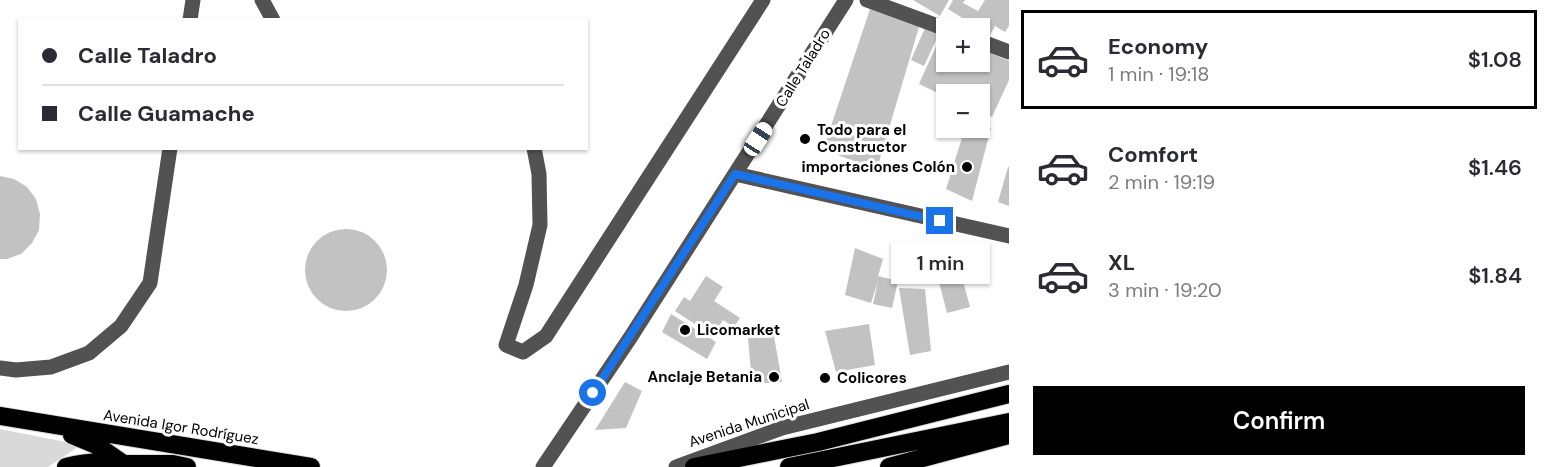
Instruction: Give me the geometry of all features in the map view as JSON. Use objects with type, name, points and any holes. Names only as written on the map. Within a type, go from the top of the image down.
[{"type":"highway","name":"Avenida Municipal","points":[[694,467],[818,442],[1009,394]]},
{"type":"highway","name":"Avenida Igor Rodríguez","points":[[0,416],[311,467]]},
{"type":"highway","points":[[789,467],[1009,422]]},
{"type":"highway","name":"Avenida Igor Rodríguez","points":[[45,424],[96,445],[129,465]]},
{"type":"highway","points":[[889,467],[1009,435]]},
{"type":"highway","points":[[66,467],[95,462],[129,465],[173,464],[187,467]]},
{"type":"street","points":[[190,18],[193,0]]},
{"type":"street","points":[[261,0],[272,18]]},
{"type":"street","points":[[534,150],[539,174],[540,225],[526,285],[506,345],[523,352],[546,336],[764,0]]},
{"type":"street","name":"Calle Taladro","points":[[543,467],[630,338],[846,0]]},
{"type":"street","points":[[867,0],[936,25]]},
{"type":"street","points":[[990,45],[1009,52]]},
{"type":"street","points":[[0,368],[16,370],[51,367],[89,353],[121,326],[150,283],[170,150]]},
{"type":"street","points":[[735,174],[1009,236]]},
{"type":"street","name":"Avenida Municipal","points":[[676,467],[782,428],[1009,372]]},
{"type":"shaded area","points":[[0,429],[81,445],[48,467],[0,467]]},
{"type":"building","points":[[913,0],[949,0],[940,16]]},
{"type":"building","points":[[953,0],[965,0],[963,3],[978,11],[985,0],[1009,0],[1009,26],[1005,32],[995,26],[990,35],[990,18],[963,18],[948,9]]},
{"type":"building","points":[[870,9],[919,27],[877,169],[823,150]]},
{"type":"building","points":[[925,28],[936,33],[936,40],[924,66],[911,60]]},
{"type":"building","points":[[936,46],[936,72],[990,72],[990,52],[1009,61],[1009,80],[992,117],[990,116],[990,84],[936,84],[936,92],[919,84]]},
{"type":"building","points":[[962,138],[988,138],[972,201],[946,189]]},
{"type":"building","points":[[1009,167],[1009,206],[998,202]]},
{"type":"building","points":[[0,176],[14,179],[27,187],[36,199],[40,214],[39,230],[32,243],[21,254],[7,259],[0,259]]},
{"type":"building","points":[[338,229],[354,229],[369,236],[380,247],[387,262],[384,286],[375,299],[354,311],[338,311],[323,304],[312,293],[305,278],[305,262],[312,247],[323,236]]},
{"type":"building","points":[[954,247],[970,307],[947,313],[931,251]]},
{"type":"building","points":[[855,248],[883,259],[878,276],[898,281],[892,308],[873,304],[878,281],[871,303],[845,295]]},
{"type":"building","points":[[706,276],[723,287],[714,301],[740,318],[734,327],[723,320],[713,336],[675,311],[684,297],[690,301]]},
{"type":"building","points":[[899,288],[925,289],[931,351],[910,355]]},
{"type":"building","points":[[671,314],[716,342],[707,359],[662,332]]},
{"type":"building","points":[[869,324],[875,365],[836,372],[825,331]]},
{"type":"building","points":[[772,325],[782,382],[752,384],[747,327]]},
{"type":"building","points":[[625,382],[642,391],[626,428],[595,430]]},
{"type":"place","name":"Todo para el Constructor","points":[[805,139]]},
{"type":"place","name":"importaciones Colón","points":[[967,167]]},
{"type":"place","name":"Licomarket","points":[[685,330]]},
{"type":"place","name":"Anclaje Betania","points":[[774,377]]},
{"type":"place","name":"Colicores","points":[[825,378]]},
{"type":"route","points":[[593,393],[735,174],[940,221]]}]
